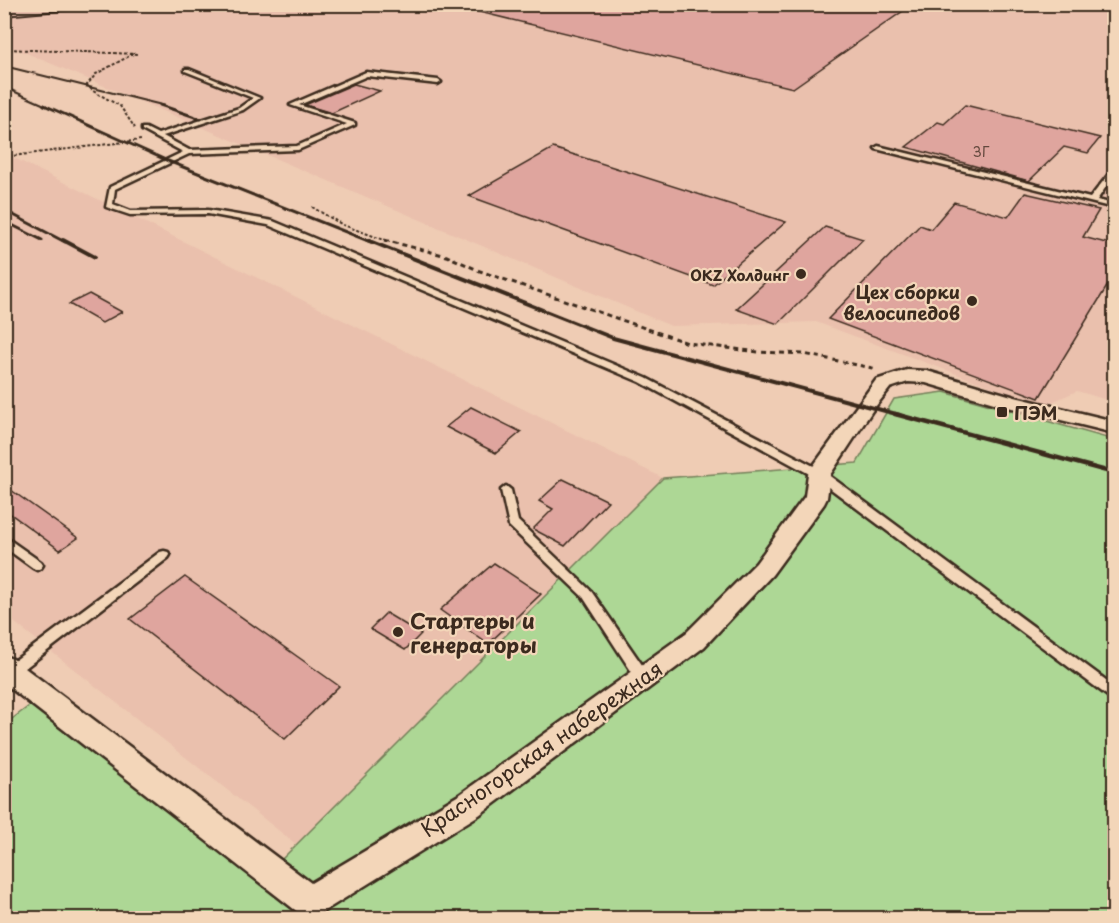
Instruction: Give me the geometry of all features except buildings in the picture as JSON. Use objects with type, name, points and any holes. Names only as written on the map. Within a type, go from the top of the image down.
[{"type":"street","name":"Краcногорская набережная","points":[[8,669],[310,902],[469,805],[642,676],[695,640],[764,569],[816,498],[819,474],[883,384],[917,376]]},
{"type":"street","points":[[917,376],[1114,427]]},
{"type":"lane","points":[[157,136],[241,109],[257,98],[187,70]]},
{"type":"lane","points":[[438,82],[366,74],[293,105],[353,124],[298,148],[188,152],[112,188],[109,205],[130,213],[208,212],[270,223],[643,380],[819,474],[1114,693]]},
{"type":"lane","points":[[144,129],[188,152]]},
{"type":"lane","points":[[878,147],[1114,206]]},
{"type":"lane","points":[[1092,201],[1114,171]]},
{"type":"lane","points":[[506,490],[513,523],[587,594],[642,676]]},
{"type":"lane","points":[[4,540],[37,565]]},
{"type":"lane","points":[[8,669],[164,555]]},
{"type":"path","points":[[4,49],[138,54]]},
{"type":"path","points":[[133,54],[94,73],[87,85],[92,92],[116,102],[125,110],[135,128],[144,129]]},
{"type":"path","points":[[4,157],[110,145],[157,136]]},
{"type":"path","points":[[312,207],[343,225],[379,239],[447,256],[480,271],[688,343],[758,352],[804,354],[917,376]]},
{"type":"shaded area","points":[[4,5],[1114,5],[1114,402],[1077,391],[1043,406],[816,322],[671,326],[5,44]]},
{"type":"shaded area","points":[[4,153],[663,478],[297,845],[5,615]]},
{"type":"green space","points":[[944,392],[1114,440],[1114,918],[5,918],[4,725],[37,700],[259,882],[663,478],[857,463],[894,399]]},
{"type":"railway","points":[[4,16],[136,4]]},
{"type":"railway","points":[[4,66],[166,106]]},
{"type":"railway","points":[[4,87],[47,106]]},
{"type":"railway","points":[[44,105],[168,161],[371,242]]},
{"type":"railway","points":[[160,105],[201,119]]},
{"type":"railway","points":[[4,210],[65,242]]},
{"type":"railway","points":[[4,221],[42,240]]},
{"type":"railway","points":[[63,240],[95,257]]},
{"type":"railway","points":[[367,240],[613,338],[900,415]]},
{"type":"railway","points":[[895,414],[1114,473]]},
{"type":"place","name":"OKZ Холдинг","points":[[801,274]]},
{"type":"place","name":"Цех сборки велосипедов","points":[[972,301]]},
{"type":"place","name":"ПЭМ","points":[[1002,412]]},
{"type":"place","name":"Стартеры и генераторы","points":[[398,632]]}]
